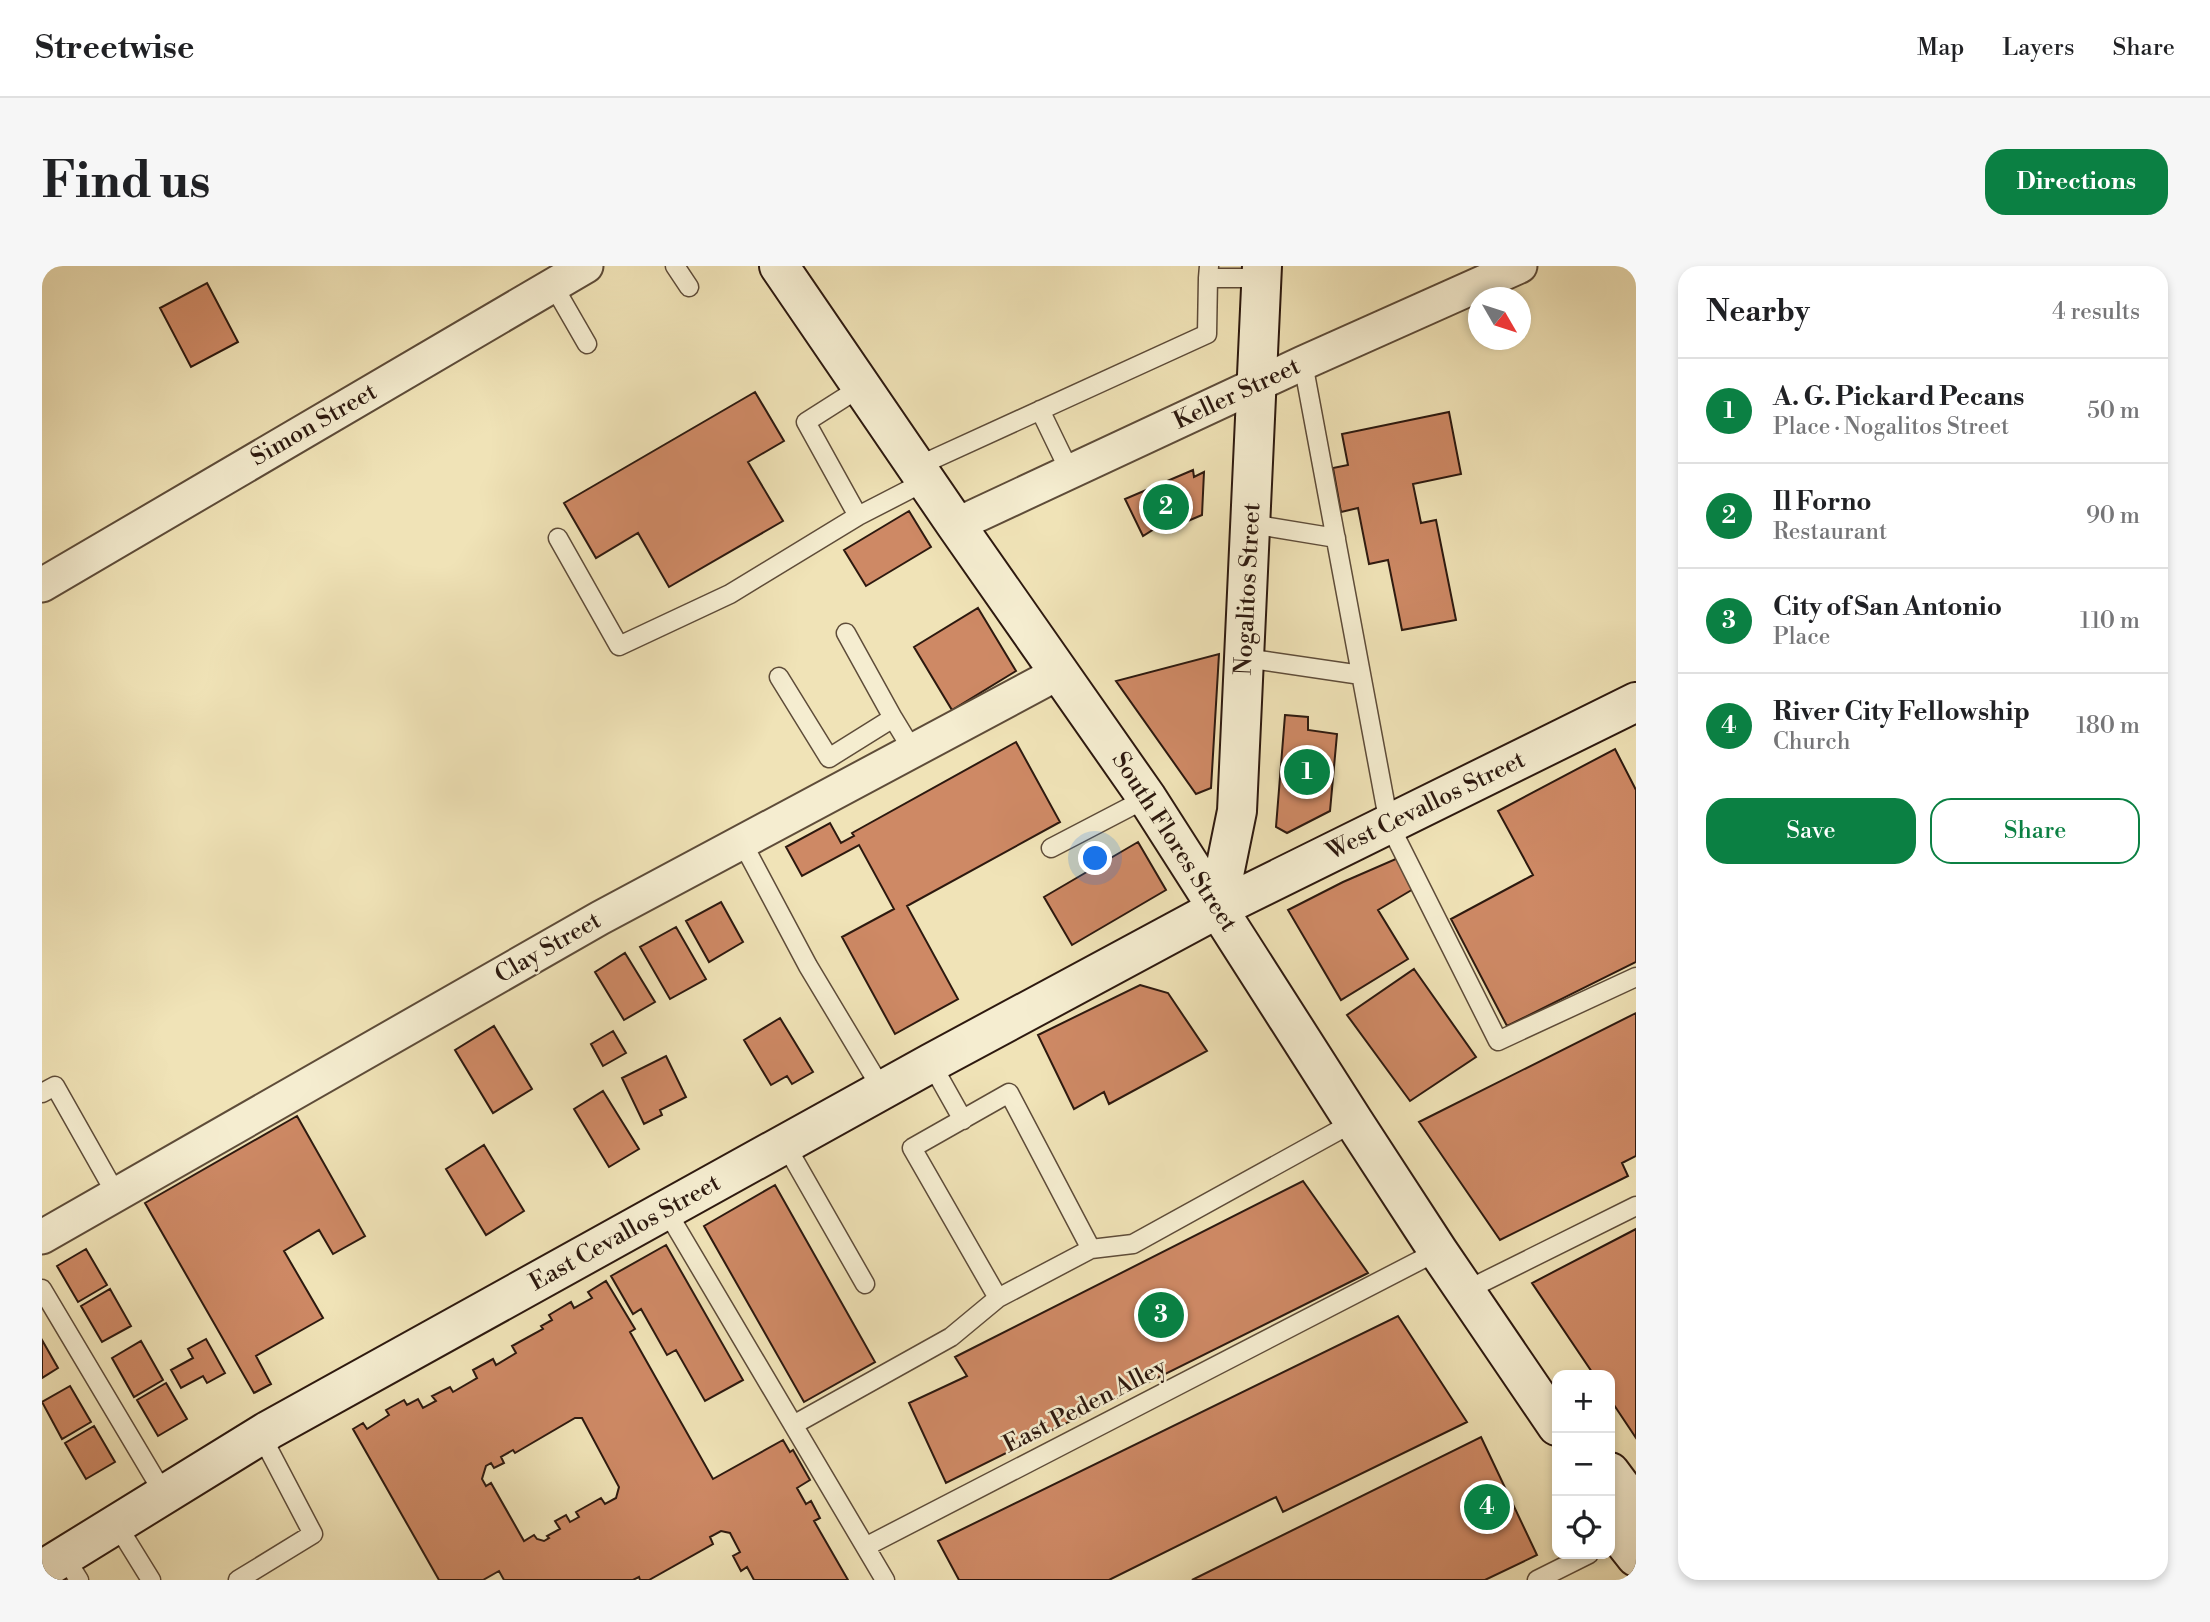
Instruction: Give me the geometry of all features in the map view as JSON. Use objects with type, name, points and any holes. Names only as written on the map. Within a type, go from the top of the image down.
[{"type":"main road","name":"South Flores Street","points":[[779,266],[1147,797],[1438,1251],[1552,1419]]},
{"type":"main road","name":"Nogalitos Street","points":[[1217,909],[1237,811],[1262,272]]},
{"type":"main road","name":"West Cevallos Street","points":[[1217,909],[1636,702]]},
{"type":"main road","name":"East Cevallos Street","points":[[62,1569],[117,1525],[261,1435],[931,1063],[1217,909]]},
{"type":"main road","points":[[1613,1496],[1617,1537]]},
{"type":"street","name":"Simon Street","points":[[42,585],[586,266]]},
{"type":"street","name":"Keller Street","points":[[956,525],[1303,363],[1520,266]]},
{"type":"street","name":"Clay Street","points":[[42,1237],[600,918],[1060,672]]},
{"type":"lane","points":[[676,266],[689,287]]},
{"type":"lane","points":[[558,538],[619,646],[730,594],[921,474],[1041,410],[1207,334],[1208,272],[1262,272]]},
{"type":"lane","points":[[553,285],[587,344]]},
{"type":"lane","points":[[1303,363],[1389,824],[1498,1041],[1636,977]]},
{"type":"lane","points":[[858,516],[806,422],[861,387]]},
{"type":"lane","points":[[1041,410],[1070,472]]},
{"type":"lane","points":[[1251,524],[1336,538]]},
{"type":"lane","points":[[846,634],[913,751]]},
{"type":"lane","points":[[1245,658],[1361,675]]},
{"type":"lane","points":[[779,677],[829,758],[893,718]]},
{"type":"lane","points":[[1051,848],[1147,797]]},
{"type":"lane","points":[[742,842],[808,965],[883,1091]]},
{"type":"lane","points":[[931,1063],[963,1119]]},
{"type":"lane","points":[[42,1093],[55,1086],[116,1194]]},
{"type":"lane","points":[[998,1298],[912,1148],[1009,1093],[1091,1249]]},
{"type":"lane","points":[[795,1424],[951,1337],[998,1298],[1091,1249],[1133,1244],[1354,1122]]},
{"type":"lane","points":[[785,1144],[865,1284]]},
{"type":"lane","points":[[1465,1291],[1636,1206]]},
{"type":"lane","points":[[666,1210],[886,1580]]},
{"type":"lane","name":"East Peden Alley","points":[[867,1546],[1438,1251]]},
{"type":"lane","points":[[42,1289],[164,1494]]},
{"type":"lane","points":[[238,1580],[313,1534],[261,1435]]},
{"type":"lane","points":[[117,1525],[151,1580]]},
{"type":"lane","points":[[1537,1580],[1617,1537]]},
{"type":"building","points":[[207,283],[238,342],[191,367],[160,308]]},
{"type":"building","points":[[755,392],[784,441],[748,462],[783,521],[669,587],[638,533],[596,558],[564,503]]},
{"type":"building","points":[[1449,412],[1461,474],[1413,484],[1421,523],[1436,520],[1456,620],[1402,630],[1388,560],[1369,564],[1358,508],[1341,512],[1333,468],[1348,465],[1342,434]]},
{"type":"building","points":[[1193,470],[1194,477],[1204,472],[1202,515],[1162,532],[1159,526],[1143,536],[1125,499]]},
{"type":"building","points":[[909,511],[931,547],[866,586],[844,550]]},
{"type":"building","points":[[978,608],[1016,671],[952,710],[914,647]]},
{"type":"building","points":[[1219,654],[1211,788],[1196,794],[1116,681]]},
{"type":"building","points":[[1285,715],[1308,717],[1308,730],[1337,734],[1330,811],[1287,833],[1276,827]]},
{"type":"building","points":[[1016,742],[1060,822],[907,906],[958,999],[895,1034],[842,937],[894,909],[859,845],[802,876],[786,847],[830,823],[841,843],[854,836],[852,833]]},
{"type":"building","points":[[1615,749],[1636,790],[1636,962],[1507,1026],[1451,919],[1533,875],[1498,811]]},
{"type":"building","points":[[1138,842],[1166,890],[1072,945],[1044,897]]},
{"type":"building","points":[[1398,858],[1415,888],[1378,910],[1408,959],[1341,1000],[1288,910]]},
{"type":"building","points":[[721,902],[743,942],[709,962],[686,921]]},
{"type":"building","points":[[676,927],[706,979],[670,999],[640,947]]},
{"type":"building","points":[[625,953],[655,1002],[624,1020],[595,972]]},
{"type":"building","points":[[1414,969],[1476,1057],[1410,1101],[1347,1015]]},
{"type":"building","points":[[1140,985],[1168,993],[1207,1051],[1109,1104],[1104,1092],[1074,1109],[1038,1035]]},
{"type":"building","points":[[1636,1013],[1636,1156],[1622,1163],[1628,1176],[1500,1240],[1419,1122]]},
{"type":"building","points":[[780,1018],[813,1072],[792,1084],[787,1076],[771,1085],[744,1040]]},
{"type":"building","points":[[494,1026],[532,1089],[493,1113],[455,1050]]},
{"type":"building","points":[[613,1031],[626,1053],[603,1066],[591,1044]]},
{"type":"building","points":[[666,1056],[686,1097],[660,1110],[662,1115],[644,1124],[622,1078]]},
{"type":"building","points":[[603,1091],[639,1149],[609,1167],[574,1109]]},
{"type":"building","points":[[297,1116],[365,1236],[333,1254],[319,1230],[284,1251],[323,1318],[256,1356],[271,1384],[254,1393],[145,1203]]},
{"type":"building","points":[[484,1145],[524,1211],[486,1235],[446,1169]]},
{"type":"building","points":[[1303,1181],[1368,1273],[946,1483],[909,1403],[967,1376],[955,1357]]},
{"type":"building","points":[[775,1185],[875,1362],[804,1402],[704,1226]]},
{"type":"building","points":[[1636,1229],[1636,1438],[1615,1406],[1615,1370],[1591,1370],[1532,1283]]},
{"type":"building","points":[[666,1245],[743,1380],[705,1401],[676,1350],[667,1355],[641,1309],[633,1314],[611,1276]]},
{"type":"building","points":[[86,1249],[107,1285],[78,1302],[57,1266]]},
{"type":"building","points":[[606,1281],[635,1329],[630,1332],[713,1479],[783,1440],[790,1452],[793,1450],[810,1480],[797,1488],[806,1504],[811,1501],[820,1518],[814,1521],[848,1580],[754,1580],[747,1567],[741,1571],[733,1556],[740,1552],[730,1533],[721,1531],[710,1537],[713,1544],[649,1580],[640,1580],[639,1577],[633,1580],[504,1580],[499,1571],[483,1580],[439,1580],[353,1429],[363,1423],[367,1429],[389,1415],[386,1410],[404,1400],[407,1405],[418,1399],[423,1408],[436,1401],[432,1396],[450,1387],[453,1392],[477,1378],[473,1370],[493,1359],[496,1365],[516,1353],[512,1346],[543,1329],[541,1326],[552,1320],[549,1315],[571,1302],[574,1308],[592,1298],[588,1292]],"holes":[[[575,1418],[582,1418],[619,1487],[616,1498],[605,1504],[601,1498],[576,1512],[579,1517],[570,1522],[566,1515],[555,1521],[560,1529],[547,1536],[549,1538],[544,1541],[534,1535],[524,1541],[491,1483],[486,1486],[482,1479],[486,1466],[491,1463],[494,1468],[504,1463],[501,1457],[513,1450],[515,1453]]]},
{"type":"building","points":[[110,1289],[131,1326],[102,1342],[81,1306]]},
{"type":"building","points":[[1398,1316],[1467,1422],[1283,1512],[1276,1497],[1109,1580],[959,1580],[938,1541]]},
{"type":"building","points":[[206,1339],[225,1373],[207,1383],[203,1376],[181,1388],[171,1370],[193,1358],[188,1349]]},
{"type":"building","points":[[42,1340],[58,1368],[42,1378]]},
{"type":"building","points":[[141,1341],[163,1380],[134,1397],[112,1358]]},
{"type":"building","points":[[166,1383],[187,1419],[158,1436],[137,1400]]},
{"type":"building","points":[[70,1386],[91,1422],[62,1439],[42,1402]]},
{"type":"building","points":[[94,1426],[115,1462],[86,1479],[65,1443]]},
{"type":"building","points":[[1481,1437],[1537,1555],[1485,1580],[1192,1580]]},
{"type":"place","name":"Il Forno","points":[[1166,507]]},
{"type":"place","name":"A. G. Pickard Pecans","points":[[1307,772]]},
{"type":"place","name":"City of San Antonio","points":[[1161,1315]]},
{"type":"place","name":"River City Fellowship","points":[[1487,1507]]}]
